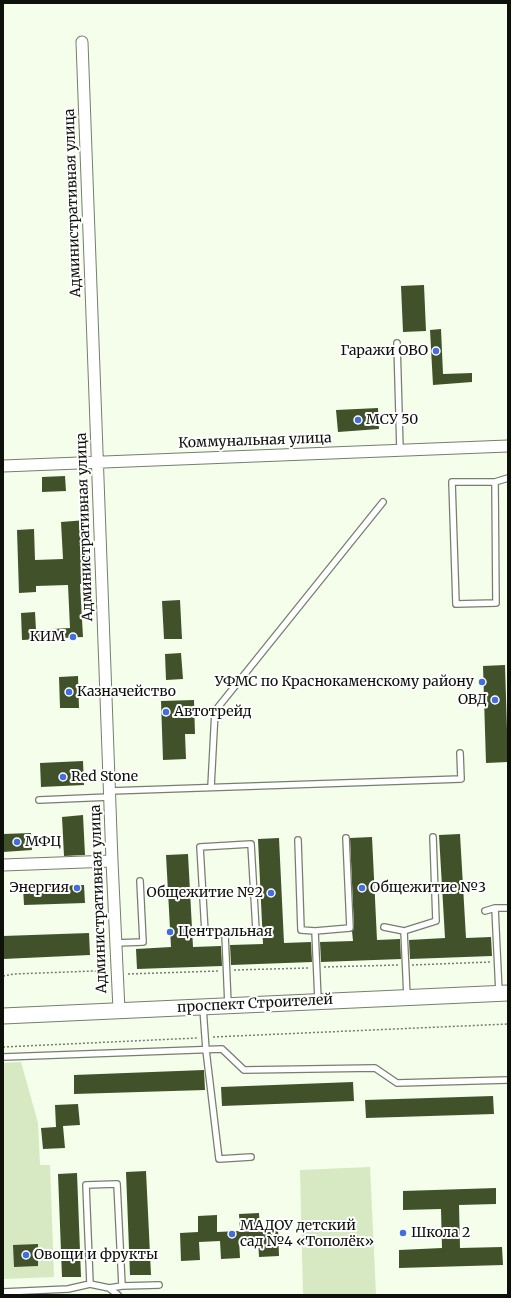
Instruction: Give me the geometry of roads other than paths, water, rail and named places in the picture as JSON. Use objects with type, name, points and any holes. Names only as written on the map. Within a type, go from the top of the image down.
[{"type":"street","name":"Административная улица","points":[[82,42],[112,861],[119,1010]]},
{"type":"street","name":"Коммунальная улица","points":[[3,466],[508,446]]},
{"type":"street","points":[[3,865],[112,861]]},
{"type":"street","name":"проспект Строителей","points":[[3,1016],[119,1010],[203,1008],[407,997],[504,994]]},
{"type":"lane","points":[[397,344],[400,450]]},
{"type":"lane","points":[[495,482],[496,603],[456,604],[452,482],[495,482],[508,478]]},
{"type":"lane","points":[[211,787],[215,711],[383,502]]},
{"type":"lane","points":[[39,800],[211,787],[461,779],[460,753]]},
{"type":"lane","points":[[384,927],[404,931],[436,921],[433,837]]},
{"type":"lane","points":[[298,840],[301,930],[315,931],[350,928],[346,838]]},
{"type":"lane","points":[[251,844],[256,930],[225,934],[205,932],[200,847],[251,844]]},
{"type":"lane","points":[[116,943],[143,942],[140,881]]},
{"type":"lane","points":[[495,908],[498,962],[504,994]]},
{"type":"lane","points":[[485,911],[495,908],[508,908]]},
{"type":"lane","points":[[315,931],[318,1001]]},
{"type":"lane","points":[[404,931],[407,997]]},
{"type":"lane","points":[[225,934],[228,1006]]},
{"type":"lane","points":[[203,1008],[206,1050],[219,1159],[251,1156]]},
{"type":"lane","points":[[3,1057],[222,1049],[244,1070],[375,1068],[397,1083],[508,1080]]},
{"type":"lane","points":[[90,1284],[86,1185],[117,1184],[122,1286]]},
{"type":"lane","points":[[3,1292],[68,1292],[90,1284],[110,1288],[122,1286],[159,1285]]},
{"type":"lane","points":[[110,1288],[118,1295]]},
{"type":"place","name":"Гаражи ОВО","points":[[436,351]]},
{"type":"place","name":"МСУ 50","points":[[358,420]]},
{"type":"place","name":"КИМ","points":[[73,637]]},
{"type":"place","name":"УФМС по Краснокаменскому району","points":[[482,682]]},
{"type":"place","name":"Казначейство","points":[[69,692]]},
{"type":"place","name":"ОВД","points":[[495,700]]},
{"type":"place","name":"Автотрейд","points":[[166,712]]},
{"type":"place","name":"Red Stone","points":[[63,777]]},
{"type":"place","name":"МФЦ","points":[[17,842]]},
{"type":"place","name":"Энергия","points":[[77,888]]},
{"type":"place","name":"Общежитие №3","points":[[362,888]]},
{"type":"place","name":"Общежитие №2","points":[[271,893]]},
{"type":"place","name":"Центральная","points":[[170,932]]},
{"type":"place","name":"Школа 2","points":[[403,1233]]},
{"type":"place","name":"МАДОУ детский сад №4 «Тополёк»","points":[[232,1234]]},
{"type":"place","name":"Овощи и фрукты","points":[[26,1255]]}]
